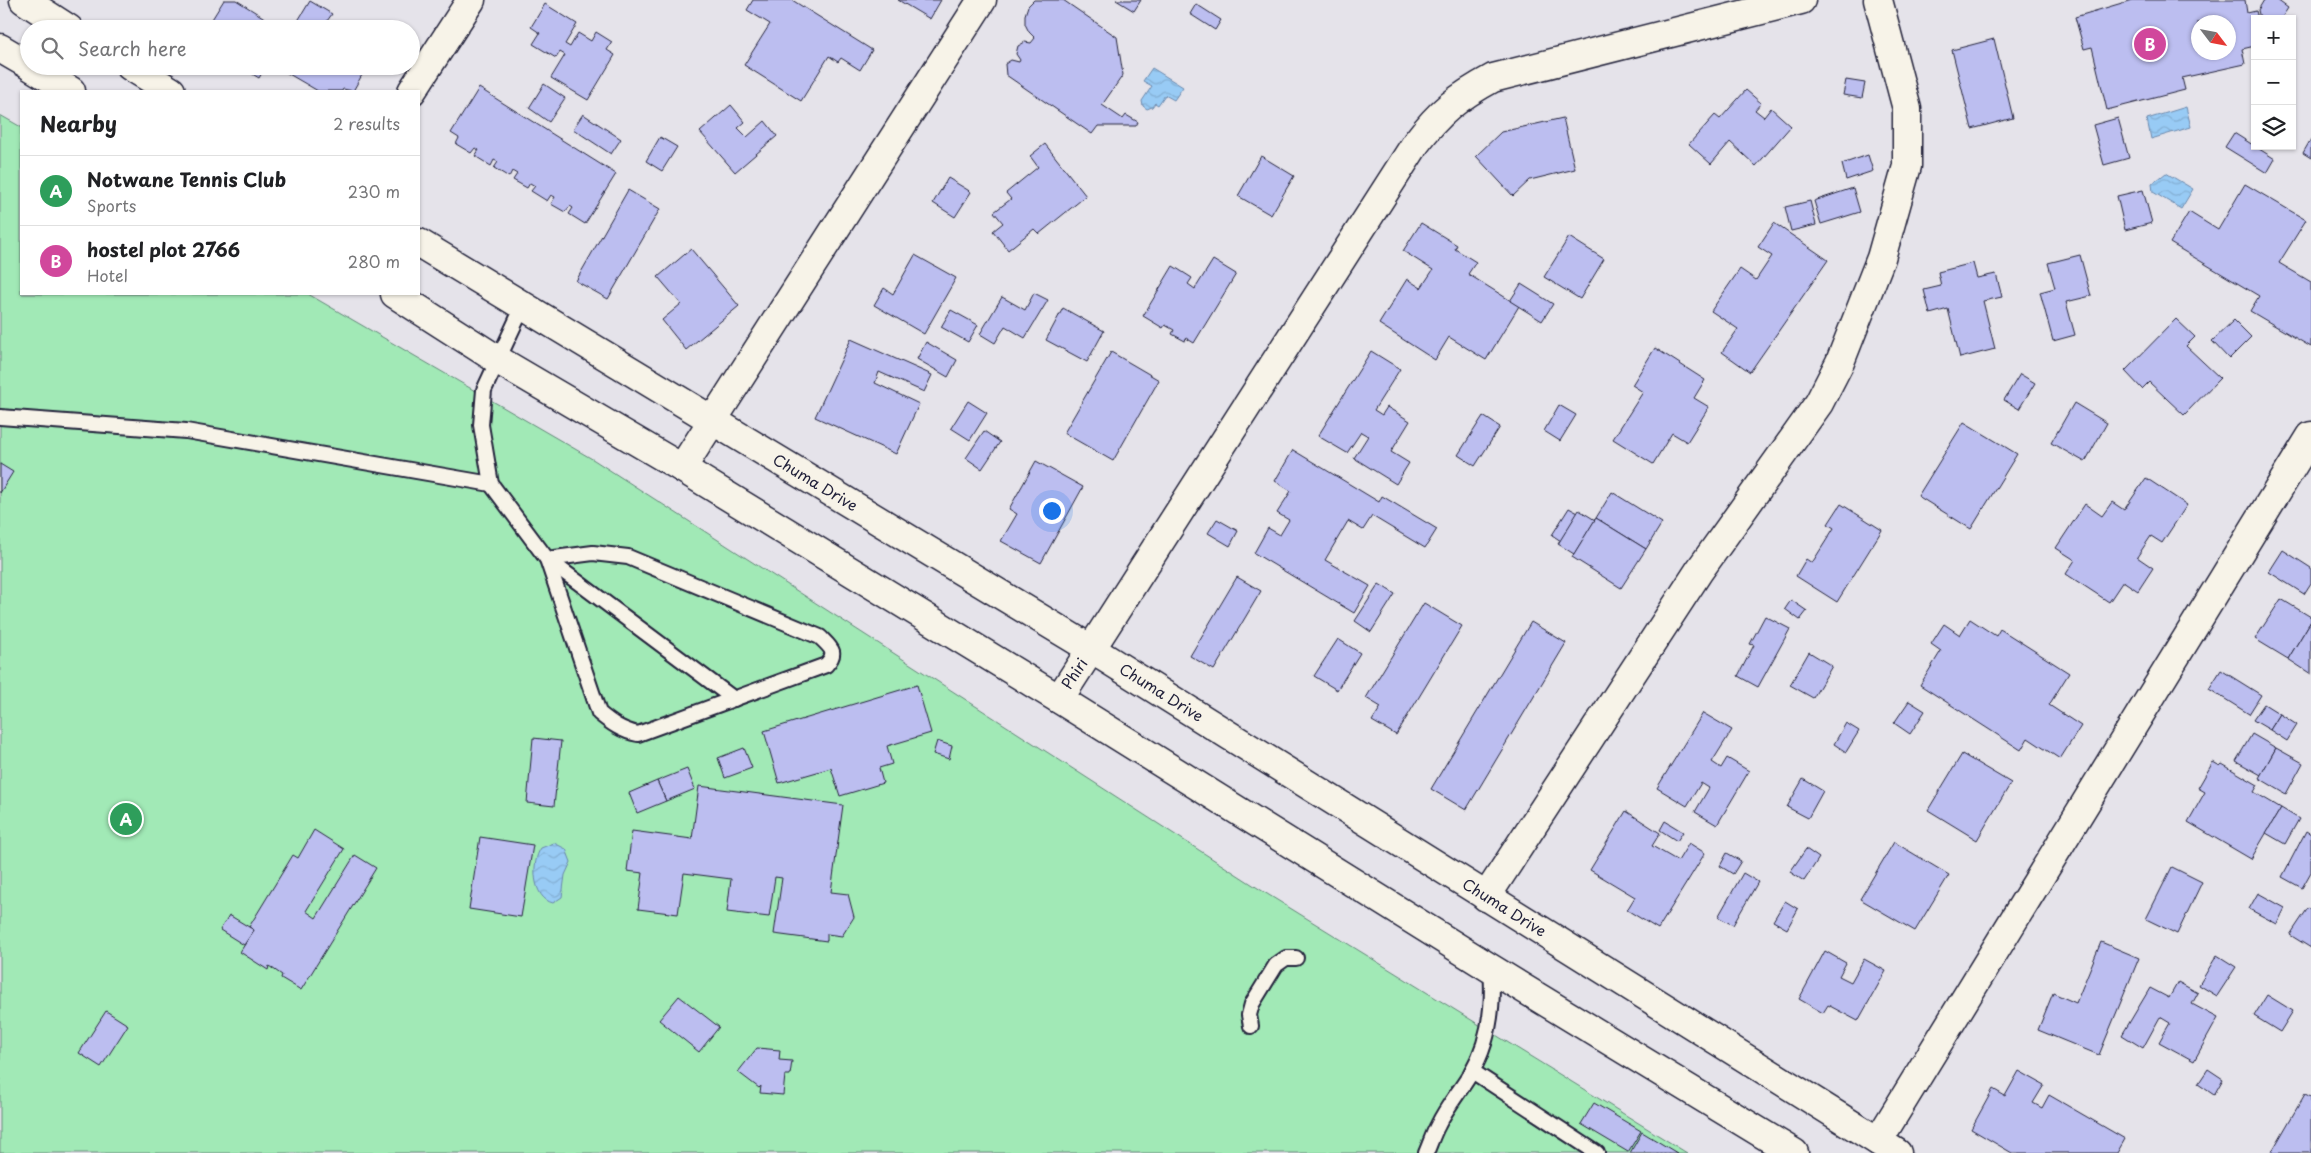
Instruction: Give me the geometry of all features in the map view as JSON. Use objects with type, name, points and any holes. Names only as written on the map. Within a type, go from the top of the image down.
[{"type":"street","points":[[24,0],[55,20]]},
{"type":"street","points":[[413,90],[472,0]]},
{"type":"street","points":[[682,468],[982,0]]},
{"type":"street","name":"Phiri","points":[[1059,699],[1416,143],[1434,119],[1460,96],[1493,78],[1801,0]]},
{"type":"street","points":[[1486,897],[1698,571],[1819,403],[1840,362],[1881,258],[1907,166],[1907,109],[1878,0]]},
{"type":"street","points":[[0,48],[20,60]]},
{"type":"street","points":[[44,75],[68,90]]},
{"type":"street","points":[[145,75],[169,90]]},
{"type":"street","name":"Chuma Drive","points":[[420,244],[1091,650],[1888,1147]]},
{"type":"street","points":[[397,295],[498,360],[682,468],[1059,699],[1490,968],[1794,1153]]},
{"type":"street","points":[[1888,1147],[2311,436]]},
{"type":"lane","points":[[522,306],[484,390],[481,425],[491,484],[547,559],[734,699]]},
{"type":"lane","points":[[0,418],[186,431],[491,484]]},
{"type":"lane","points":[[593,553],[628,557],[820,637],[833,653],[832,658],[826,665],[638,734],[627,732],[607,720],[599,712],[547,559],[593,553]]},
{"type":"lane","points":[[1251,1026],[1249,1015],[1252,1004],[1276,965],[1286,958],[1296,958]]},
{"type":"lane","points":[[1426,1153],[1438,1123],[1472,1071],[1483,1047],[1490,1023],[1493,997],[1490,968]]},
{"type":"lane","points":[[1472,1071],[1597,1153]]},
{"type":"green space","points":[[0,115],[20,126],[20,295],[310,295],[594,460],[1264,892],[1687,1153],[0,1153]]},
{"type":"water","points":[[1152,68],[1183,87],[1174,100],[1165,95],[1158,105],[1155,103],[1147,109],[1143,106],[1142,101],[1152,86],[1143,81]]},
{"type":"water","points":[[2186,107],[2191,127],[2151,139],[2147,119]]},
{"type":"water","points":[[2166,173],[2193,189],[2181,209],[2153,192],[2152,184]]},
{"type":"water","points":[[554,843],[566,849],[571,862],[565,875],[562,897],[553,903],[546,900],[537,887],[535,870],[541,848]]},
{"type":"building","points":[[224,0],[236,0],[268,20],[212,20]]},
{"type":"building","points":[[753,0],[792,0],[872,50],[860,70],[841,58],[838,62],[829,56],[801,101],[744,65],[770,24],[747,10]]},
{"type":"building","points":[[898,0],[941,0],[930,19]]},
{"type":"building","points":[[1034,0],[1063,0],[1117,37],[1123,75],[1102,105],[1123,119],[1126,115],[1138,122],[1136,126],[1098,126],[1092,134],[1006,75],[1005,64],[1011,60],[1019,62],[1020,60],[1016,54],[1018,46],[1025,42],[1031,43],[1035,38],[1025,24],[1028,6]]},
{"type":"building","points":[[1116,0],[1141,0],[1134,11]]},
{"type":"building","points":[[2132,0],[2245,0],[2247,13],[2256,11],[2257,15],[2251,15],[2251,47],[2242,49],[2245,64],[2182,78],[2185,90],[2107,110],[2092,47],[2084,49],[2075,17]]},
{"type":"building","points":[[2264,0],[2277,0],[2288,8],[2284,15],[2259,15],[2258,10]]},
{"type":"building","points":[[310,1],[332,14],[328,20],[298,20]]},
{"type":"building","points":[[545,4],[577,24],[565,44],[570,47],[578,33],[591,41],[596,32],[612,42],[607,50],[615,55],[588,100],[551,78],[565,55],[560,52],[556,58],[533,44],[540,33],[531,27]]},
{"type":"building","points":[[1196,4],[1221,20],[1215,30],[1190,14]]},
{"type":"building","points":[[1994,39],[2013,118],[1972,129],[1952,50]]},
{"type":"building","points":[[290,75],[362,75],[354,90],[316,90]]},
{"type":"building","points":[[1846,80],[1865,83],[1862,98],[1843,95]]},
{"type":"building","points":[[544,84],[565,98],[549,122],[529,108]]},
{"type":"building","points":[[479,88],[616,174],[585,224],[569,214],[573,208],[570,206],[565,212],[551,204],[555,197],[551,195],[547,201],[531,191],[535,186],[530,183],[527,188],[513,180],[517,174],[512,171],[509,177],[494,168],[498,162],[494,160],[491,166],[475,156],[479,150],[475,148],[471,153],[456,144],[459,138],[451,133]]},
{"type":"building","points":[[1746,90],[1761,103],[1755,110],[1764,117],[1771,108],[1791,126],[1756,166],[1730,142],[1711,164],[1689,144],[1715,115],[1720,119]]},
{"type":"building","points":[[731,105],[745,122],[738,128],[747,137],[765,121],[777,136],[735,172],[700,132]]},
{"type":"building","points":[[583,114],[621,139],[611,154],[573,129]]},
{"type":"building","points":[[1563,118],[1575,169],[1530,180],[1513,196],[1476,156],[1501,132]]},
{"type":"building","points":[[2118,118],[2129,158],[2104,165],[2093,125]]},
{"type":"building","points":[[2234,133],[2251,144],[2251,150],[2261,150],[2275,159],[2267,173],[2225,147]]},
{"type":"building","points":[[660,137],[677,147],[662,171],[646,161]]},
{"type":"building","points":[[2311,139],[2311,158],[2303,153]]},
{"type":"building","points":[[1045,144],[1086,196],[1039,234],[1034,229],[1008,250],[993,231],[1003,223],[994,212],[1011,199],[1006,193],[1038,167],[1030,156]]},
{"type":"building","points":[[1868,155],[1873,171],[1846,180],[1842,164]]},
{"type":"building","points":[[1261,156],[1294,176],[1271,215],[1238,196]]},
{"type":"building","points":[[948,178],[971,192],[955,217],[933,203]]},
{"type":"building","points":[[2245,184],[2306,220],[2279,263],[2311,282],[2311,347],[2250,311],[2259,296],[2170,243],[2189,212],[2218,230]]},
{"type":"building","points":[[1853,188],[1860,212],[1821,224],[1814,201]]},
{"type":"building","points":[[628,190],[660,209],[608,299],[576,281]]},
{"type":"building","points":[[2143,190],[2152,223],[2125,230],[2117,196]]},
{"type":"building","points":[[1810,201],[1816,225],[1791,231],[1785,207]]},
{"type":"building","points":[[1421,223],[1457,245],[1455,249],[1476,262],[1468,274],[1519,306],[1486,360],[1449,337],[1435,360],[1379,324],[1407,279],[1421,288],[1433,270],[1403,251]]},
{"type":"building","points":[[1774,223],[1828,260],[1750,372],[1722,352],[1738,329],[1711,311],[1740,269],[1756,280],[1772,256],[1758,247]]},
{"type":"building","points":[[1569,237],[1604,259],[1580,299],[1544,277]]},
{"type":"building","points":[[691,249],[739,306],[686,350],[662,320],[681,304],[658,277]]},
{"type":"building","points":[[915,255],[956,278],[924,334],[874,305],[884,288],[893,294]]},
{"type":"building","points":[[2080,255],[2091,296],[2066,302],[2075,335],[2053,341],[2040,292],[2055,288],[2048,263]]},
{"type":"building","points":[[1213,260],[1236,274],[1194,343],[1186,338],[1185,341],[1172,334],[1174,330],[1165,325],[1163,328],[1143,316],[1173,266],[1192,278],[1188,284],[1195,289]]},
{"type":"building","points":[[1973,263],[1977,278],[1996,274],[2002,297],[1983,301],[1995,349],[1960,358],[1948,309],[1930,314],[1924,290],[1941,286],[1938,272]]},
{"type":"building","points":[[1521,284],[1553,304],[1542,321],[1510,301]]},
{"type":"building","points":[[1034,293],[1048,300],[1025,338],[1005,326],[995,343],[980,334],[1002,297],[1025,310]]},
{"type":"building","points":[[1063,308],[1104,331],[1087,362],[1046,340]]},
{"type":"building","points":[[951,310],[978,325],[968,342],[941,327]]},
{"type":"building","points":[[2176,319],[2195,337],[2186,346],[2220,378],[2184,415],[2149,382],[2142,389],[2125,371]]},
{"type":"building","points":[[2234,320],[2251,337],[2229,359],[2212,341]]},
{"type":"building","points":[[851,339],[932,375],[924,392],[879,372],[875,383],[919,404],[896,454],[815,417]]},
{"type":"building","points":[[926,342],[957,360],[948,377],[917,359]]},
{"type":"building","points":[[1655,348],[1705,380],[1694,398],[1709,407],[1687,442],[1672,433],[1653,464],[1613,439],[1643,392],[1632,385]]},
{"type":"building","points":[[1371,351],[1400,369],[1374,410],[1382,415],[1387,407],[1410,421],[1391,452],[1409,463],[1396,484],[1354,458],[1368,436],[1361,432],[1347,453],[1318,436]]},
{"type":"building","points":[[1111,352],[1159,380],[1113,461],[1064,433]]},
{"type":"building","points":[[2020,374],[2035,383],[2019,409],[2004,400]]},
{"type":"building","points":[[968,401],[987,413],[970,440],[951,428]]},
{"type":"building","points":[[2074,403],[2107,423],[2085,462],[2051,443]]},
{"type":"building","points":[[1559,405],[1576,415],[1560,441],[1544,431]]},
{"type":"building","points":[[1483,416],[1500,427],[1475,466],[1458,455]]},
{"type":"building","points":[[1964,422],[2017,454],[1971,529],[1918,496]]},
{"type":"building","points":[[984,431],[1000,442],[982,469],[966,458]]},
{"type":"building","points":[[1293,450],[1379,502],[1382,496],[1437,529],[1425,548],[1372,516],[1363,530],[1348,521],[1325,560],[1370,586],[1354,613],[1254,553],[1268,528],[1280,535],[1289,520],[1277,513],[1291,491],[1275,481]]},
{"type":"building","points":[[1036,461],[1083,487],[1041,563],[1001,541],[1017,514],[1009,509]]},
{"type":"building","points":[[0,464],[13,472],[0,493]]},
{"type":"building","points":[[2146,478],[2187,505],[2162,543],[2151,536],[2137,557],[2153,568],[2138,591],[2123,581],[2109,602],[2066,574],[2075,560],[2056,548],[2085,504],[2102,516],[2112,502],[2124,510]]},
{"type":"building","points":[[1612,492],[1662,523],[1646,549],[1596,518]]},
{"type":"building","points":[[1841,504],[1882,530],[1837,602],[1796,576],[1806,559],[1812,563],[1834,528],[1828,524]]},
{"type":"building","points":[[1569,508],[1578,513],[1561,541],[1552,535]]},
{"type":"building","points":[[1579,510],[1595,520],[1574,554],[1558,544]]},
{"type":"building","points":[[1596,518],[1646,549],[1621,588],[1572,557]]},
{"type":"building","points":[[1217,519],[1238,531],[1230,546],[1208,533]]},
{"type":"building","points":[[2283,550],[2311,568],[2311,583],[2304,594],[2269,572]]},
{"type":"building","points":[[1237,577],[1261,591],[1214,670],[1190,656]]},
{"type":"building","points":[[1379,584],[1395,594],[1371,632],[1355,621]]},
{"type":"building","points":[[2281,599],[2311,617],[2311,621],[2288,659],[2255,639]]},
{"type":"building","points":[[1791,600],[1807,611],[1800,620],[1785,609]]},
{"type":"building","points":[[1424,603],[1462,626],[1396,735],[1372,721],[1381,707],[1366,698]]},
{"type":"building","points":[[1765,616],[1790,629],[1758,687],[1738,676],[1754,645],[1750,644]]},
{"type":"building","points":[[1970,619],[1996,636],[2000,629],[2069,673],[2049,705],[2081,726],[2060,759],[2028,738],[2021,750],[1920,685],[1941,651],[1931,644],[1944,624],[1960,635]]},
{"type":"building","points":[[2311,621],[2311,674],[2288,659]]},
{"type":"building","points":[[1531,622],[1566,643],[1466,810],[1431,789]]},
{"type":"building","points":[[1338,639],[1360,653],[1337,690],[1314,676]]},
{"type":"building","points":[[1809,652],[1832,666],[1813,698],[1790,685]]},
{"type":"building","points":[[2221,670],[2261,695],[2249,714],[2209,689]]},
{"type":"building","points":[[917,685],[931,733],[887,746],[892,764],[879,768],[883,783],[840,796],[831,768],[779,783],[764,731]]},
{"type":"building","points":[[1909,701],[1925,711],[1910,734],[1894,723]]},
{"type":"building","points":[[2264,704],[2280,714],[2270,730],[2253,720]]},
{"type":"building","points":[[1703,713],[1732,730],[1712,762],[1721,768],[1727,758],[1749,771],[1717,825],[1695,812],[1709,788],[1701,783],[1687,806],[1657,788]]},
{"type":"building","points":[[2280,714],[2297,725],[2287,741],[2270,730]]},
{"type":"building","points":[[1846,723],[1859,731],[1846,752],[1834,744]]},
{"type":"building","points":[[2252,734],[2276,748],[2261,775],[2236,761]]},
{"type":"building","points":[[533,738],[561,741],[554,806],[527,803]]},
{"type":"building","points":[[937,741],[952,746],[949,759],[933,754]]},
{"type":"building","points":[[744,748],[752,768],[725,778],[718,758]]},
{"type":"building","points":[[2276,748],[2303,763],[2286,794],[2259,778]]},
{"type":"building","points":[[1962,754],[2011,783],[1977,840],[1928,810]]},
{"type":"building","points":[[2213,762],[2220,766],[2222,764],[2258,785],[2254,792],[2281,808],[2251,859],[2188,822],[2205,792],[2198,788]]},
{"type":"building","points":[[687,769],[695,789],[666,801],[657,781]]},
{"type":"building","points":[[1803,779],[1823,791],[1808,818],[1787,807]]},
{"type":"building","points":[[657,781],[666,801],[637,813],[629,793]]},
{"type":"building","points":[[699,786],[843,805],[831,892],[848,894],[854,917],[842,936],[827,934],[827,941],[774,934],[782,878],[775,877],[769,917],[727,912],[731,879],[684,873],[678,914],[638,909],[643,873],[627,871],[632,831],[692,839]]},
{"type":"building","points":[[2281,808],[2299,819],[2285,844],[2266,833]]},
{"type":"building","points":[[1626,811],[1660,833],[1652,846],[1678,861],[1689,843],[1705,853],[1658,929],[1627,910],[1635,897],[1590,870]]},
{"type":"building","points":[[1665,821],[1683,832],[1677,841],[1660,830]]},
{"type":"building","points":[[314,830],[344,849],[306,911],[316,918],[355,855],[376,868],[301,990],[281,978],[282,975],[269,966],[268,970],[240,952],[254,930],[249,927],[293,855],[298,858]]},
{"type":"building","points":[[2306,831],[2311,834],[2311,872],[2302,888],[2282,877]]},
{"type":"building","points":[[480,837],[533,845],[521,917],[469,909]]},
{"type":"building","points":[[1894,842],[1949,875],[1915,931],[1860,899]]},
{"type":"building","points":[[1806,849],[1819,858],[1804,881],[1790,872]]},
{"type":"building","points":[[1727,853],[1741,861],[1733,874],[1720,866]]},
{"type":"building","points":[[2172,867],[2202,882],[2177,934],[2146,919]]},
{"type":"building","points":[[1743,873],[1758,882],[1733,925],[1718,917]]},
{"type":"building","points":[[2258,893],[2285,908],[2277,924],[2249,909]]},
{"type":"building","points":[[1785,901],[1798,909],[1787,929],[1773,921]]},
{"type":"building","points":[[2308,908],[2311,910],[2311,948],[2290,935]]},
{"type":"building","points":[[229,915],[254,930],[244,945],[220,930]]},
{"type":"building","points":[[2101,942],[2139,958],[2099,1055],[2038,1030],[2053,993],[2076,1003]]},
{"type":"building","points":[[1825,951],[1846,963],[1839,976],[1851,982],[1864,959],[1886,971],[1858,1021],[1828,1005],[1823,1013],[1799,999]]},
{"type":"building","points":[[2217,955],[2236,967],[2217,996],[2199,985]]},
{"type":"building","points":[[2178,982],[2198,993],[2192,1004],[2218,1018],[2194,1061],[2159,1042],[2170,1023],[2160,1017],[2143,1048],[2122,1035],[2150,988],[2169,998]]},
{"type":"building","points":[[2267,995],[2293,1011],[2280,1032],[2254,1016]]},
{"type":"building","points":[[679,996],[719,1027],[699,1052],[659,1020]]},
{"type":"building","points":[[106,1011],[128,1025],[101,1067],[79,1053]]},
{"type":"building","points":[[757,1048],[780,1050],[779,1060],[792,1061],[790,1075],[785,1075],[783,1095],[760,1093],[761,1086],[759,1088],[738,1072]]},
{"type":"building","points":[[2208,1069],[2223,1079],[2214,1095],[2198,1084]]},
{"type":"building","points":[[2019,1071],[2044,1085],[2033,1103],[2042,1108],[2049,1095],[2125,1139],[2117,1153],[2012,1153],[1971,1129],[1993,1089],[2005,1096]]},
{"type":"building","points":[[2305,1094],[2311,1097],[2311,1153],[2271,1153]]},
{"type":"building","points":[[1594,1103],[1641,1131],[1628,1152],[1581,1124]]},
{"type":"building","points":[[1642,1132],[1677,1153],[1630,1153]]},
{"type":"place","name":"hostel plot 2766","points":[[2150,44]]},
{"type":"place","name":"Notwane Tennis Club","points":[[126,819]]}]
